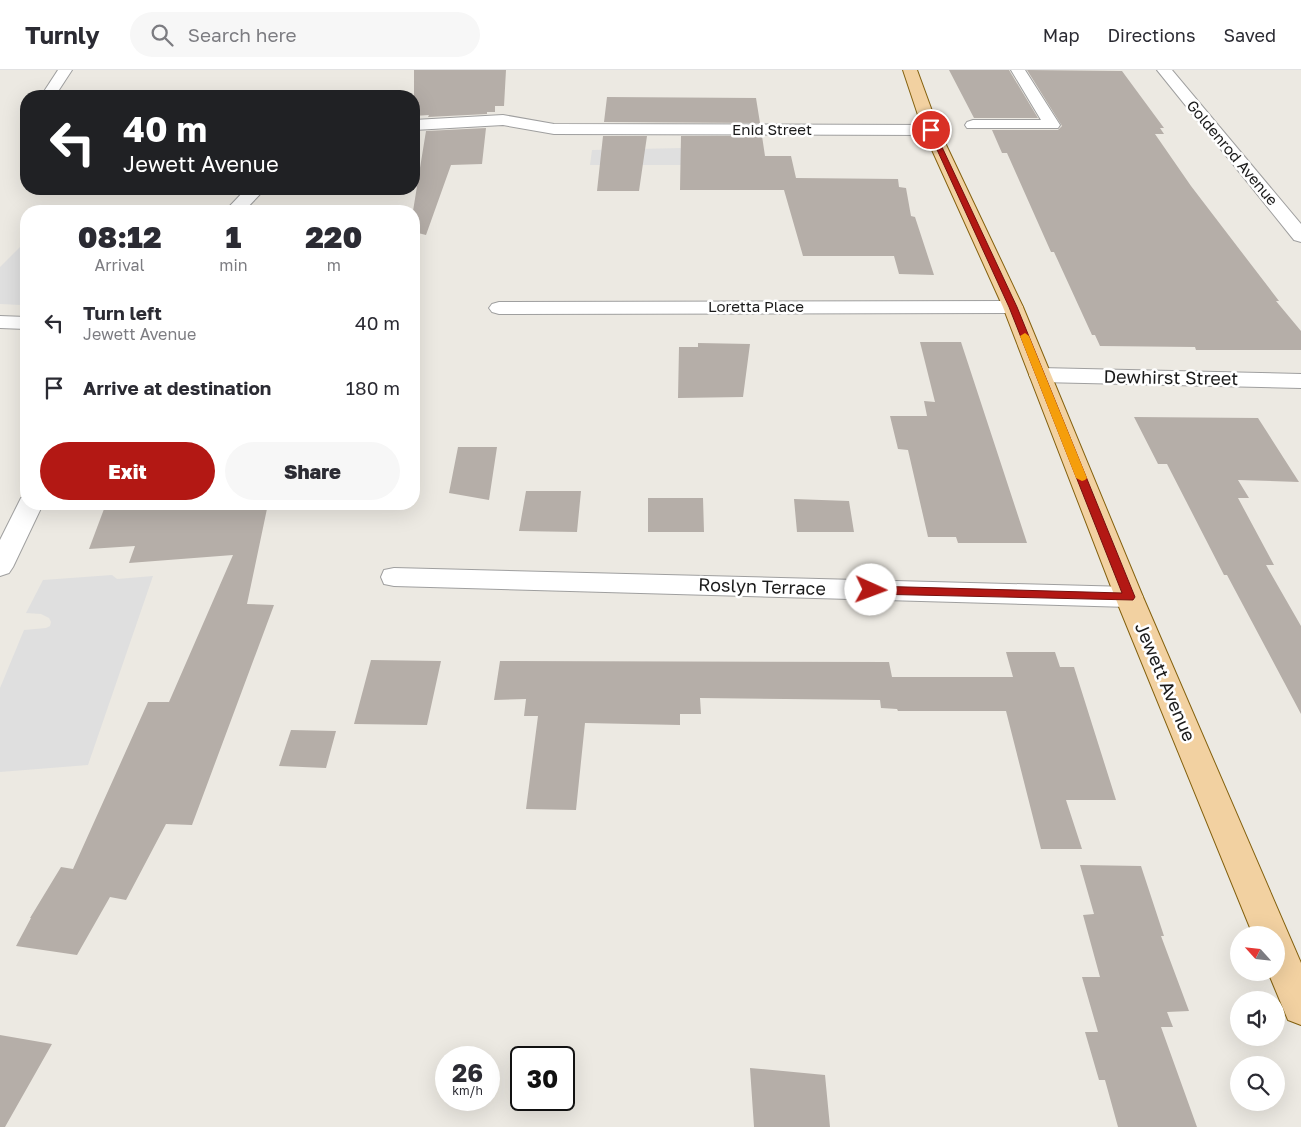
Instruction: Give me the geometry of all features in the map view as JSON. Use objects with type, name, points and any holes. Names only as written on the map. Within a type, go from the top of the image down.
[{"type":"main road","name":"Jewett Avenue","points":[[910,70],[931,130],[1013,307],[1129,597],[1267,926]]},
{"type":"main road","points":[[1285,969],[1301,1006]]},
{"type":"street","points":[[52,90],[65,70]]},
{"type":"street","points":[[973,124],[1052,125],[1018,70]]},
{"type":"street","name":"Goldenrod Avenue","points":[[1164,70],[1301,236]]},
{"type":"street","name":"Enid Street","points":[[420,125],[503,120],[554,129],[931,130]]},
{"type":"street","points":[[240,205],[250,195]]},
{"type":"street","name":"Loretta Place","points":[[498,308],[1013,307]]},
{"type":"street","points":[[0,322],[20,323]]},
{"type":"street","name":"Dewhirst Street","points":[[1040,376],[1301,381]]},
{"type":"street","points":[[0,567],[27,510]]},
{"type":"street","name":"Roslyn Terrace","points":[[394,577],[1129,597]]},
{"type":"shaded area","points":[[682,148],[726,165],[590,165],[592,150]]},
{"type":"shaded area","points":[[20,247],[20,305],[0,304],[0,267]]},
{"type":"shaded area","points":[[112,575],[117,579],[153,576],[88,765],[0,772],[0,688],[24,630],[50,626],[49,618],[41,614],[26,613],[43,580]]},
{"type":"building","points":[[414,70],[506,70],[504,106],[495,106],[495,112],[487,112],[487,114],[428,117],[429,115],[420,116],[420,90],[414,90]]},
{"type":"building","points":[[949,70],[1009,70],[1038,118],[974,118]]},
{"type":"building","points":[[1027,70],[1122,71],[1164,128],[1160,128],[1164,134],[1155,134],[1191,186],[1279,301],[1276,301],[1301,331],[1301,350],[1196,350],[1195,347],[1100,346],[1095,335],[1092,335],[1054,252],[1051,252],[1007,153],[1002,153],[992,130],[1058,130],[1062,126]]},
{"type":"building","points":[[607,97],[756,98],[760,123],[604,122]]},
{"type":"building","points":[[486,128],[482,164],[451,165],[426,235],[420,234],[420,205],[414,205],[416,195],[420,195],[420,168],[426,131]]},
{"type":"building","points":[[603,136],[647,136],[639,191],[597,191]]},
{"type":"building","points":[[681,136],[762,136],[765,156],[791,156],[796,178],[898,179],[899,187],[906,188],[911,216],[915,217],[934,275],[899,274],[894,256],[803,256],[784,190],[680,190]]},
{"type":"building","points":[[920,342],[961,342],[1027,543],[958,543],[956,537],[928,537],[908,450],[898,449],[890,416],[927,416],[924,401],[935,402]]},
{"type":"building","points":[[698,343],[750,344],[743,397],[678,398],[679,347],[698,347]]},
{"type":"building","points":[[1134,417],[1258,418],[1299,482],[1238,480],[1249,498],[1238,498],[1274,565],[1266,565],[1301,626],[1301,714],[1227,575],[1224,575],[1167,464],[1158,464]]},
{"type":"building","points":[[458,447],[497,447],[489,500],[449,493]]},
{"type":"building","points":[[526,491],[581,491],[577,532],[519,531]]},
{"type":"building","points":[[648,498],[703,498],[704,532],[648,532]]},
{"type":"building","points":[[794,499],[849,501],[854,532],[797,532]]},
{"type":"building","points":[[104,510],[267,510],[247,604],[274,605],[192,825],[166,824],[126,900],[110,897],[77,955],[16,946],[30,918],[61,867],[73,869],[148,702],[169,702],[233,555],[129,563],[135,546],[89,549]]},
{"type":"building","points":[[1006,652],[1055,652],[1060,667],[1074,667],[1116,800],[1066,800],[1082,849],[1041,849],[1006,711],[898,711],[897,709],[881,708],[880,700],[700,698],[701,714],[680,714],[680,725],[585,723],[576,810],[526,809],[538,716],[524,716],[526,699],[494,700],[500,661],[889,662],[892,677],[1013,677]]},
{"type":"building","points":[[371,660],[441,661],[427,725],[354,724]]},
{"type":"building","points":[[291,730],[336,731],[326,768],[279,766]]},
{"type":"building","points":[[1080,865],[1141,866],[1164,936],[1161,936],[1189,1011],[1167,1012],[1173,1027],[1161,1027],[1197,1127],[1118,1127],[1105,1080],[1099,1080],[1085,1032],[1098,1032],[1082,977],[1100,977],[1083,915],[1094,914]]},
{"type":"building","points":[[0,1035],[52,1044],[5,1127],[0,1127]]},
{"type":"building","points":[[750,1068],[825,1075],[830,1127],[754,1127]]},
{"type":"slow traffic","points":[[1025,336],[1082,478]]},
{"type":"route","points":[[871,590],[1129,597],[1013,307],[931,130]]}]
